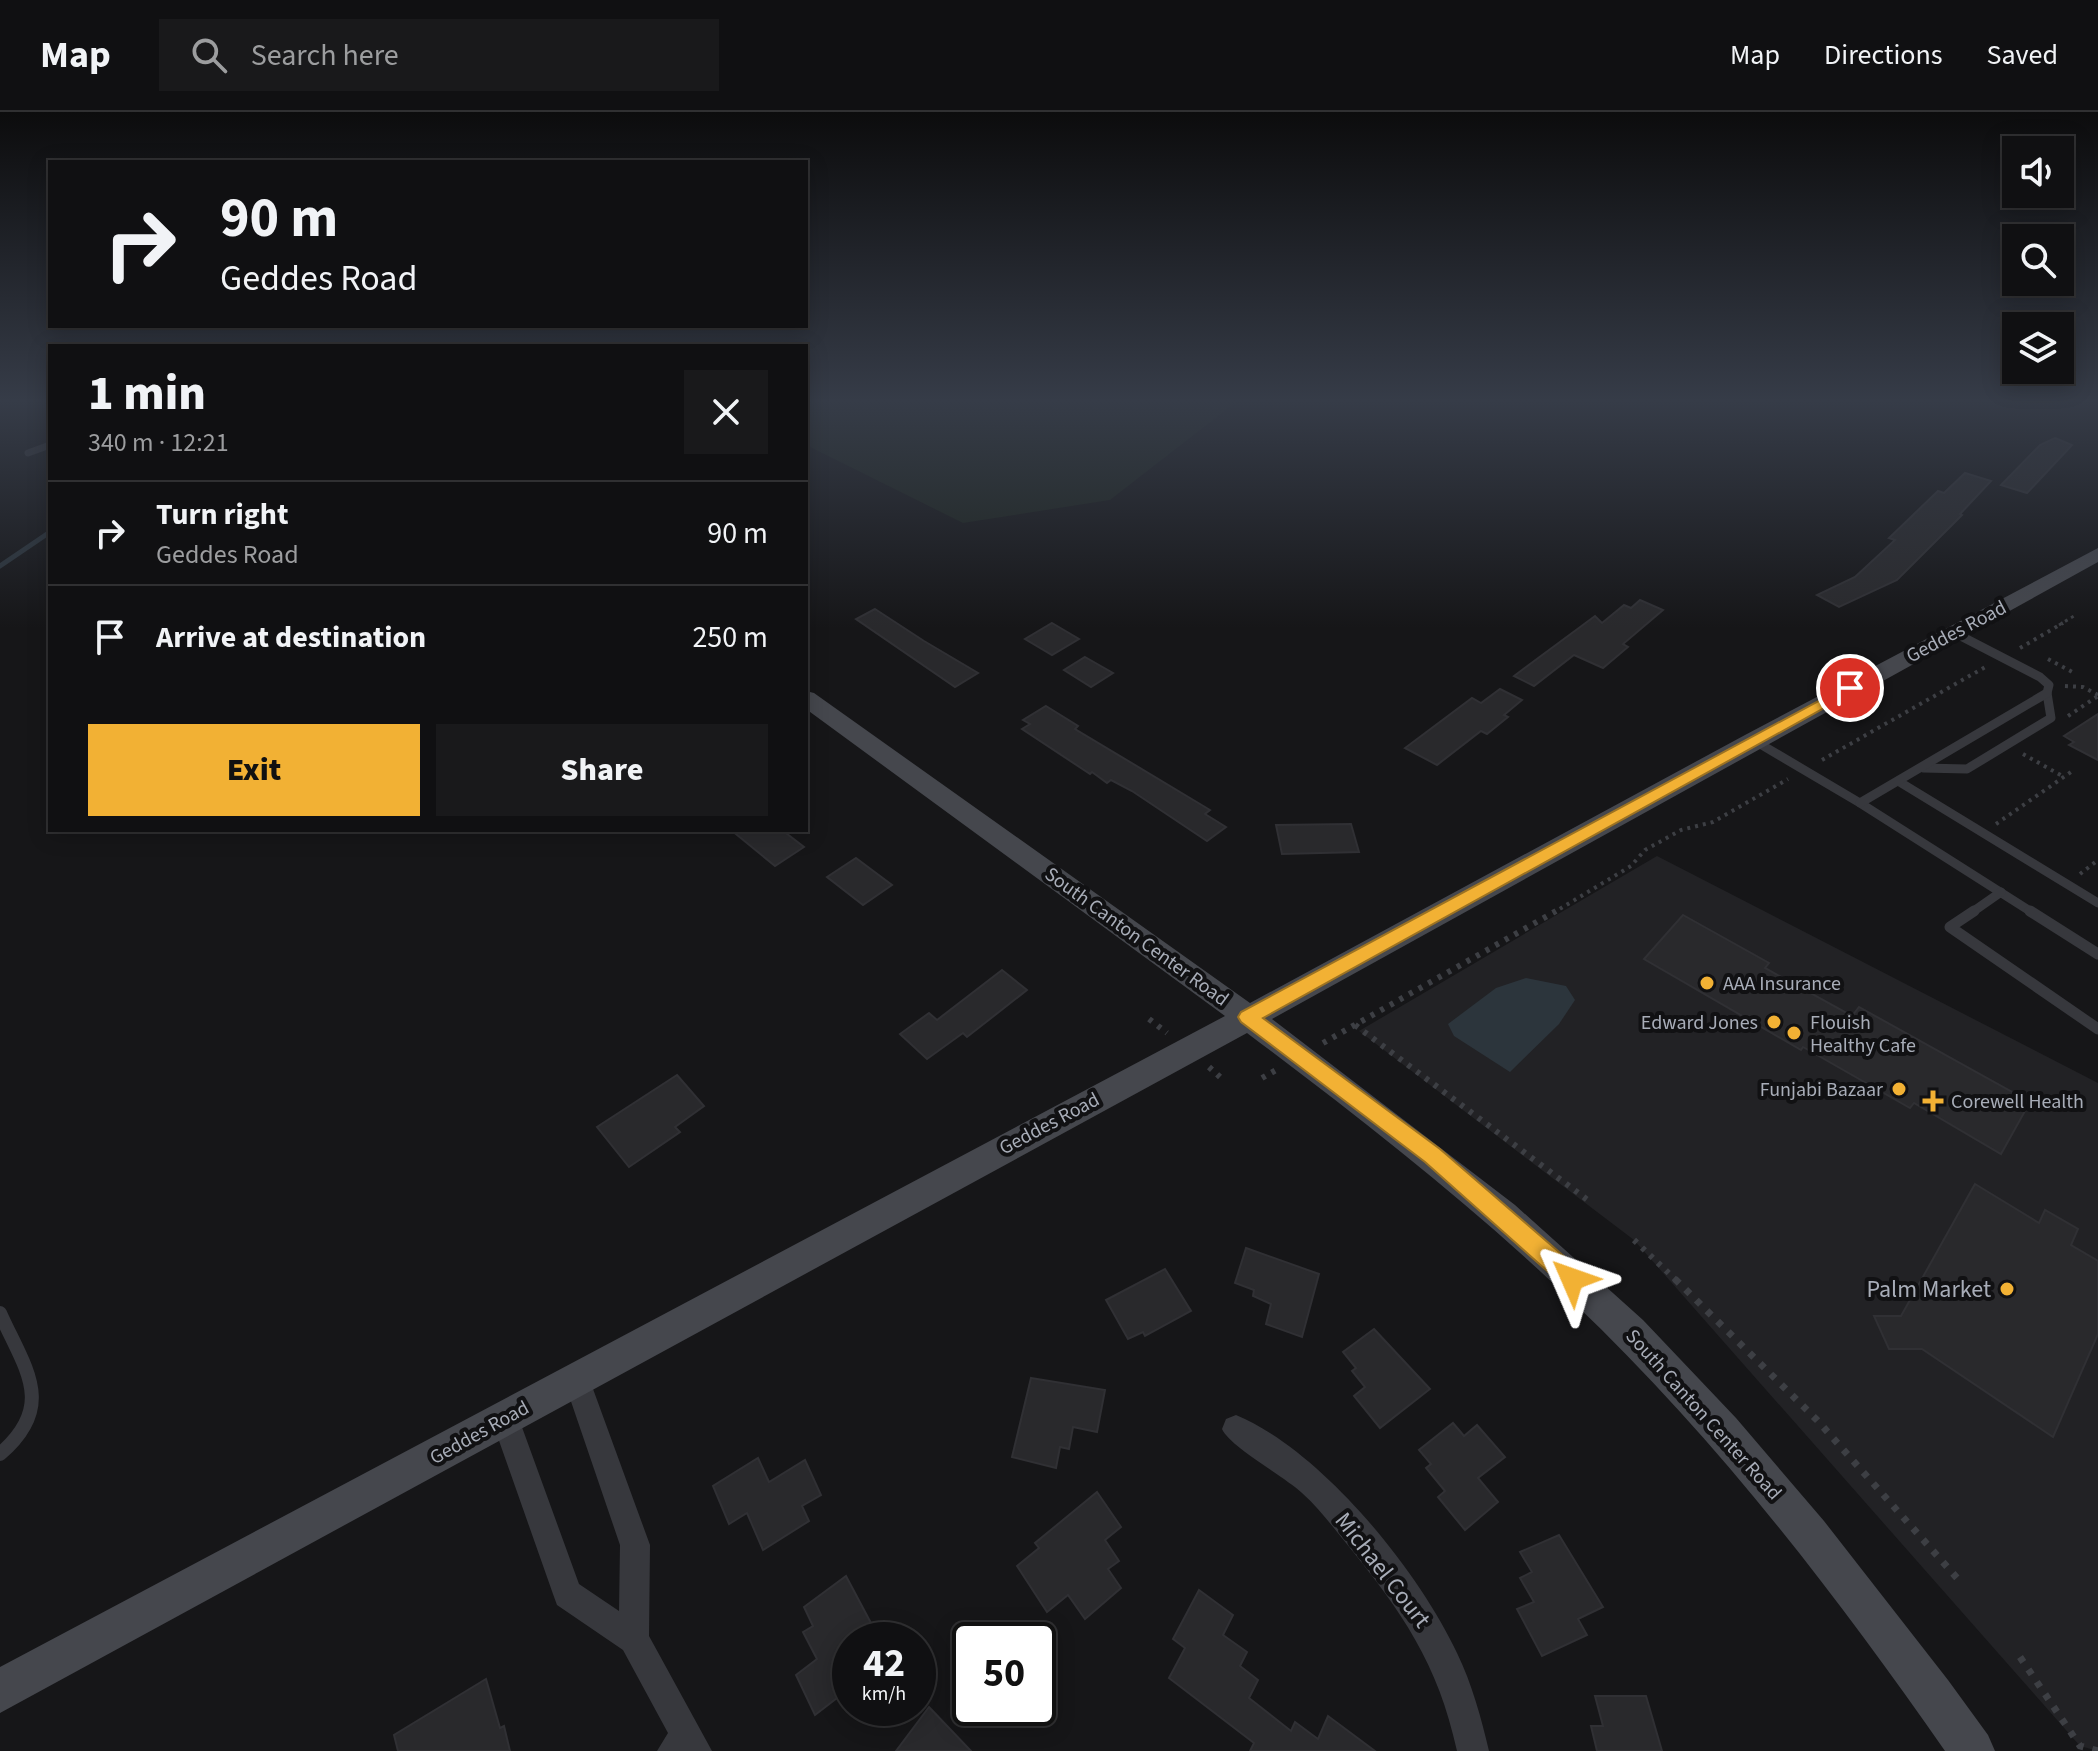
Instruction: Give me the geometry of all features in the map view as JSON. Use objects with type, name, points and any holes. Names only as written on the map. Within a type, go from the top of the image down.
[{"type":"main road","name":"Geddes Road","points":[[0,1691],[2098,554]]},
{"type":"main road","name":"South Canton Center Road","points":[[808,699],[1432,1155],[1532,1241],[1629,1331],[1726,1433],[1828,1554],[1972,1751]]},
{"type":"street","points":[[576,1378],[635,1545],[634,1639],[685,1746]]},
{"type":"street","points":[[505,1418],[568,1594],[634,1639]]},
{"type":"street","name":"Michael Court","points":[[1236,1429],[1279,1456],[1318,1487],[1411,1599],[1431,1630],[1457,1688],[1473,1751]]},
{"type":"lane","points":[[1921,768],[1967,769],[2051,718],[2047,693],[2049,685],[2040,677],[1953,632]]},
{"type":"lane","points":[[1860,803],[2047,693]]},
{"type":"lane","points":[[1753,740],[1860,803],[2098,954]]},
{"type":"lane","points":[[1898,781],[2098,903]]},
{"type":"lane","points":[[2001,892],[1950,927],[2098,1029]]},
{"type":"lane","points":[[0,1313],[35,1403],[32,1421],[19,1441],[0,1454]]},
{"type":"path","points":[[1343,1032],[1608,880],[1631,866],[1645,850],[1681,830],[1713,822],[2074,616]]},
{"type":"path","points":[[2062,686],[2083,687],[2098,695]]},
{"type":"path","points":[[2019,752],[2064,777]]},
{"type":"path","points":[[1994,826],[2071,772]]},
{"type":"path","points":[[2088,867],[2098,860]]},
{"type":"path","points":[[1355,1025],[1589,1201]]},
{"type":"path","points":[[1634,1240],[1720,1321],[1817,1420],[1957,1578]]},
{"type":"path","points":[[2020,1657],[2080,1746],[2098,1751]]},
{"type":"shaded area","points":[[867,475],[1142,475],[1110,500],[963,523]]},
{"type":"shaded area","points":[[1657,856],[2098,1083],[2098,1751],[2080,1746],[1634,1240],[1359,1031]]},
{"type":"shaded area","points":[[1526,978],[1566,986],[1575,1000],[1559,1024],[1510,1072],[1454,1036],[1448,1024],[1496,988]]},
{"type":"building","points":[[1962,475],[1991,481],[1897,580],[1839,607],[1817,595],[1855,577],[1895,540],[1889,538],[1938,491],[1944,493]]},
{"type":"building","points":[[2010,475],[2043,475],[2027,493],[2001,485]]},
{"type":"building","points":[[1640,600],[1663,610],[1623,644],[1628,647],[1603,668],[1574,655],[1534,686],[1514,676],[1595,616],[1602,623],[1624,605],[1631,608]]},
{"type":"building","points":[[875,609],[978,673],[955,687],[856,619]]},
{"type":"building","points":[[1052,623],[1079,639],[1052,655],[1025,639]]},
{"type":"building","points":[[1085,657],[1113,673],[1091,687],[1064,670]]},
{"type":"building","points":[[1500,689],[1522,700],[1504,715],[1508,717],[1487,734],[1481,731],[1437,765],[1405,748],[1472,698],[1481,703]]},
{"type":"building","points":[[1046,706],[1078,726],[1075,729],[1210,810],[1205,814],[1226,827],[1207,841],[1132,791],[1111,780],[1107,783],[1092,772],[1090,774],[1022,729],[1030,724],[1023,720]]},
{"type":"building","points":[[2098,714],[2098,760],[2069,745],[2074,742],[2064,736]]},
{"type":"building","points":[[1351,824],[1359,852],[1282,854],[1276,825]]},
{"type":"building","points":[[733,832],[785,832],[804,847],[775,866]]},
{"type":"building","points":[[856,858],[892,885],[863,905],[827,877]]},
{"type":"building","points":[[1683,915],[1769,963],[1765,968],[1852,1016],[1859,1007],[2030,1102],[2001,1154],[1914,1103],[1910,1108],[1803,1047],[1801,1050],[1644,959]]},
{"type":"building","points":[[1002,970],[1027,990],[967,1037],[963,1033],[927,1059],[900,1034],[929,1013],[937,1020]]},
{"type":"building","points":[[677,1075],[704,1106],[675,1127],[680,1132],[629,1167],[597,1127]]},
{"type":"building","name":"Palm Market","points":[[1975,1184],[2039,1223],[2045,1210],[2078,1229],[2071,1245],[2098,1261],[2098,1334],[2053,1437],[1922,1349],[1889,1349],[1874,1316],[1901,1316]]},
{"type":"building","points":[[1246,1248],[1319,1274],[1302,1337],[1266,1324],[1271,1304],[1253,1296],[1254,1290],[1235,1283]]},
{"type":"building","points":[[1165,1269],[1191,1311],[1145,1336],[1143,1332],[1128,1339],[1106,1300]]},
{"type":"building","points":[[1374,1329],[1430,1389],[1380,1428],[1354,1396],[1365,1387],[1352,1371],[1356,1368],[1343,1352]]},
{"type":"building","points":[[1031,1378],[1105,1390],[1097,1432],[1073,1427],[1069,1449],[1060,1447],[1056,1468],[1012,1457]]},
{"type":"building","points":[[1453,1423],[1464,1436],[1477,1425],[1505,1457],[1478,1478],[1498,1502],[1465,1530],[1438,1497],[1445,1491],[1426,1468],[1431,1464],[1419,1450]]},
{"type":"building","points":[[758,1458],[769,1482],[805,1460],[821,1495],[802,1506],[809,1521],[763,1550],[747,1513],[729,1524],[713,1486]]},
{"type":"building","points":[[1097,1492],[1121,1527],[1105,1540],[1119,1561],[1108,1569],[1121,1588],[1085,1619],[1068,1595],[1047,1612],[1017,1566],[1039,1548],[1035,1543]]},
{"type":"building","points":[[1559,1535],[1603,1607],[1578,1619],[1587,1635],[1542,1656],[1517,1609],[1534,1602],[1520,1578],[1532,1572],[1520,1552]]},
{"type":"building","points":[[846,1576],[870,1622],[832,1622],[832,1702],[815,1715],[796,1675],[817,1659],[803,1632],[813,1626],[804,1607]]},
{"type":"building","points":[[1199,1590],[1233,1615],[1223,1635],[1247,1652],[1240,1666],[1258,1680],[1249,1698],[1291,1731],[1295,1722],[1318,1739],[1328,1716],[1375,1751],[1250,1751],[1254,1743],[1169,1678],[1185,1648],[1173,1639]]},
{"type":"building","points":[[486,1679],[510,1751],[398,1751],[394,1735]]},
{"type":"building","points":[[1595,1696],[1646,1696],[1662,1751],[1597,1751],[1591,1726],[1603,1726]]},
{"type":"building","points":[[936,1714],[971,1751],[896,1751],[915,1726],[936,1726]]},
{"type":"waterway","points":[[0,566],[48,533]]},
{"type":"place","name":"AAA Insurance","points":[[1707,983]]},
{"type":"place","name":"Edward Jones","points":[[1774,1022]]},
{"type":"place","name":"Flouish Healthy Cafe","points":[[1794,1033]]},
{"type":"place","name":"Funjabi Bazaar","points":[[1899,1089]]},
{"type":"place","name":"Corewell Health","points":[[1933,1101]]},
{"type":"place","name":"Palm Market","points":[[2007,1289]]},
{"type":"route","points":[[1572,1279],[1432,1155],[1247,1017],[1483,891],[1850,688]]}]
